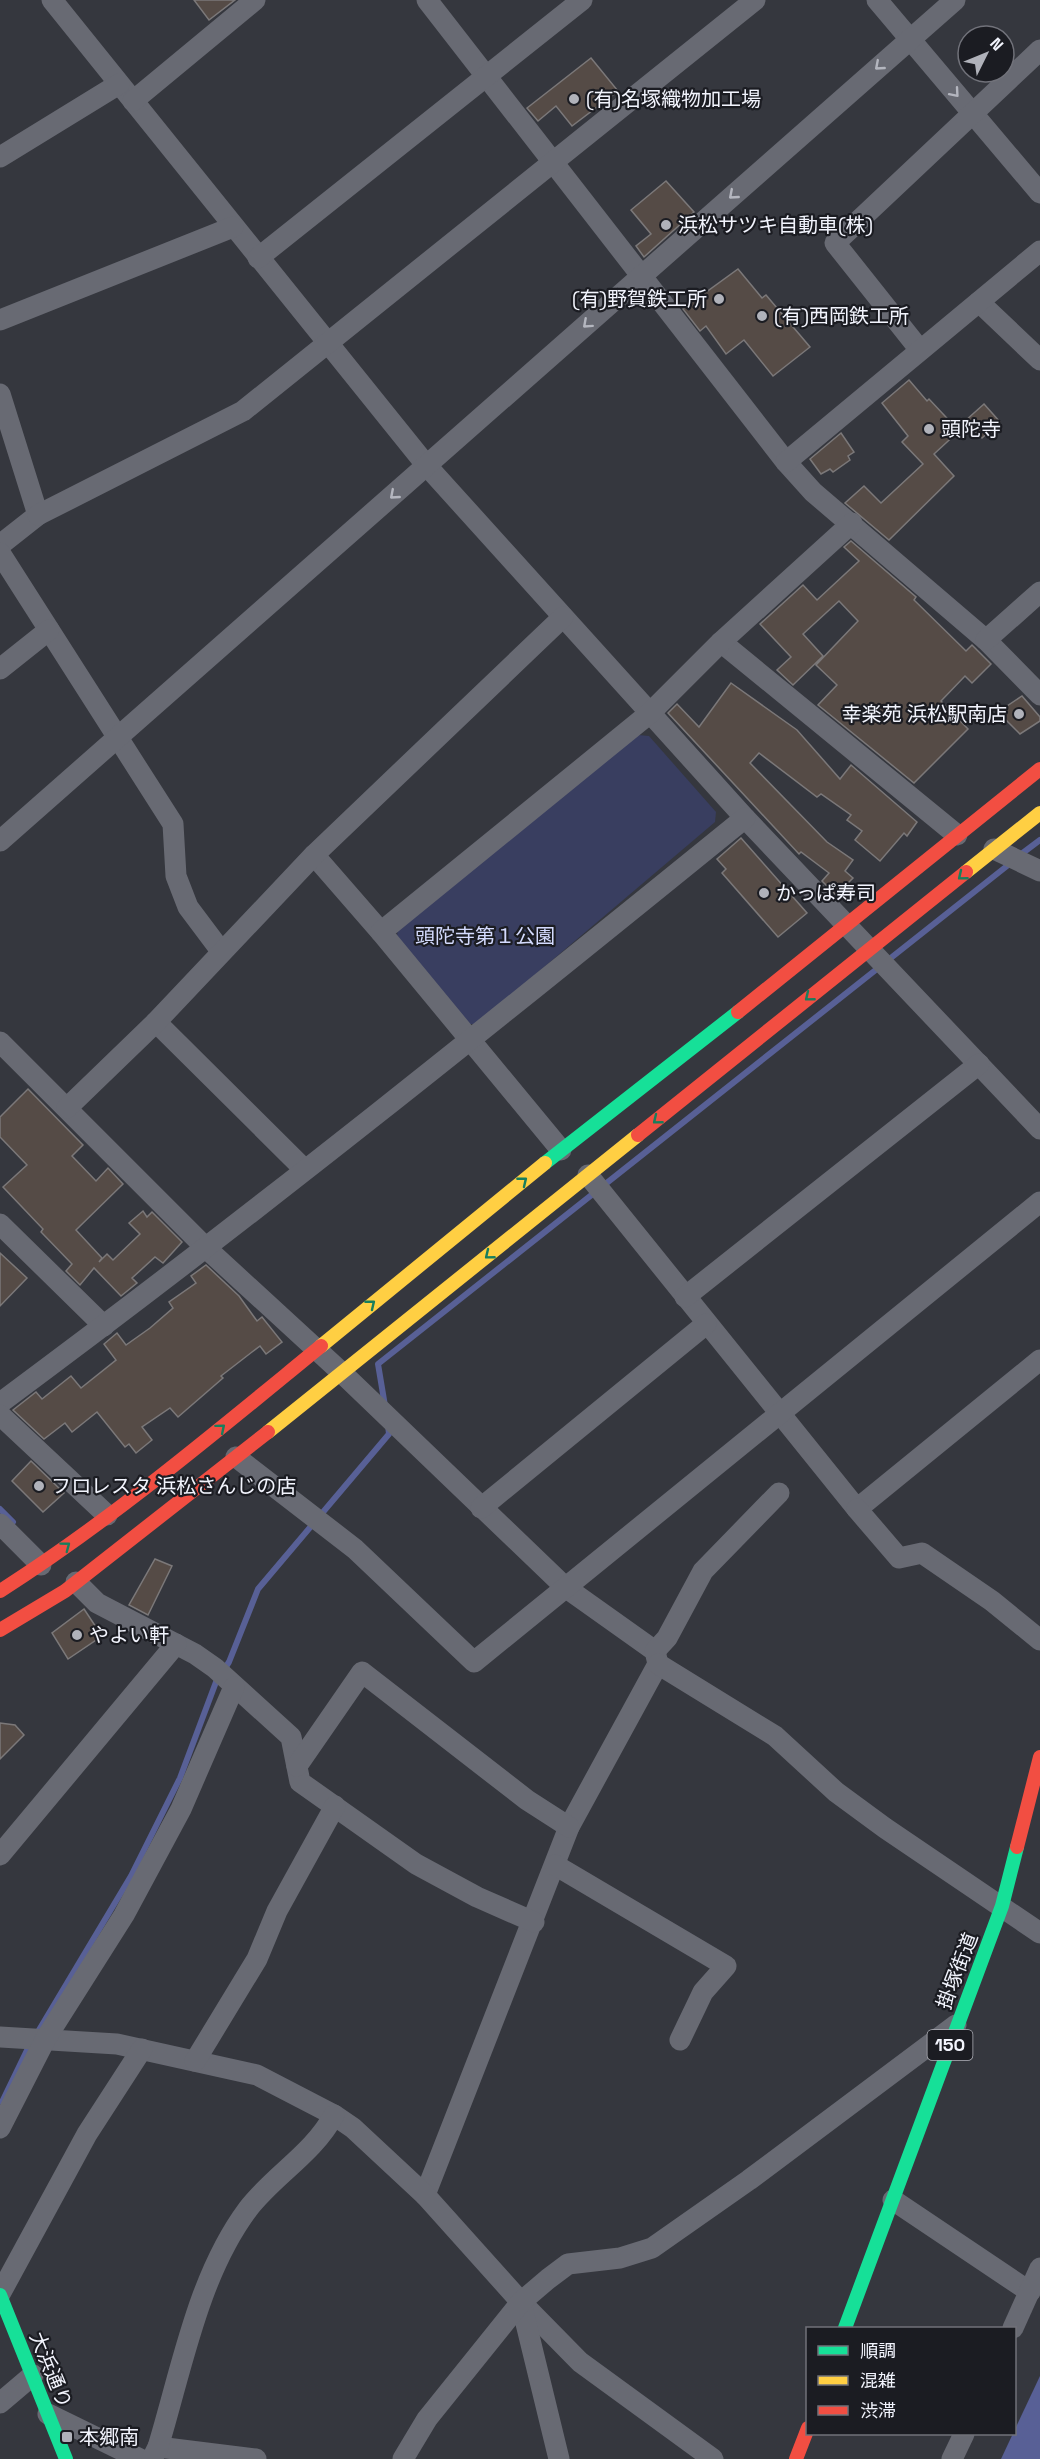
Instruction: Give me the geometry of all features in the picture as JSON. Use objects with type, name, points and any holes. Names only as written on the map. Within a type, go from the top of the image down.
[{"type":"main road","points":[[0,1591],[41,1565],[205,1441],[561,1150],[848,926],[1040,769]]},
{"type":"main road","points":[[0,1630],[76,1582],[236,1457],[1040,813]]},
{"type":"main road","name":"掛塚街道","points":[[844,2327],[1002,1906],[1040,1757]]},
{"type":"main road","name":"大浜通り","points":[[0,2295],[66,2459]]},
{"type":"main road","points":[[796,2459],[806,2431]]},
{"type":"street","points":[[52,0],[427,466],[745,818],[1040,1129]]},
{"type":"street","points":[[133,101],[255,0]]},
{"type":"street","points":[[427,0],[786,462],[813,492],[986,640],[1040,695]]},
{"type":"street","points":[[258,258],[582,0]]},
{"type":"street","points":[[0,545],[38,515],[243,411],[755,0]]},
{"type":"street","points":[[877,0],[1040,194]]},
{"type":"street","points":[[0,841],[955,0]]},
{"type":"street","points":[[920,350],[835,243],[1040,50]]},
{"type":"street","points":[[0,157],[119,84]]},
{"type":"street","points":[[0,320],[233,227]]},
{"type":"street","points":[[786,462],[1040,251]]},
{"type":"street","points":[[979,302],[1040,360]]},
{"type":"street","points":[[0,394],[38,515]]},
{"type":"street","points":[[381,932],[650,713],[721,642],[852,524]]},
{"type":"street","points":[[0,553],[173,824],[176,876],[188,907],[221,951]]},
{"type":"street","points":[[986,640],[1040,592]]},
{"type":"street","points":[[67,1108],[156,1022],[314,855],[563,617]]},
{"type":"street","points":[[0,669],[49,630]]},
{"type":"street","points":[[721,642],[957,835]]},
{"type":"street","points":[[0,1403],[206,1248],[304,1169],[472,1040],[745,818]]},
{"type":"street","points":[[994,849],[1040,871]]},
{"type":"street","points":[[314,855],[472,1040],[561,1150]]},
{"type":"street","points":[[156,1022],[304,1169]]},
{"type":"street","points":[[1,1046],[67,1108],[206,1248],[341,1372],[565,1587],[657,1657],[775,1736],[836,1792],[885,1828],[1040,1933]]},
{"type":"street","points":[[686,1297],[979,1064]]},
{"type":"street","points":[[588,1175],[779,1415],[898,1558],[922,1553],[992,1601],[1040,1640]]},
{"type":"street","points":[[236,1457],[355,1549],[474,1662],[1040,1203]]},
{"type":"street","points":[[0,1224],[104,1326]]},
{"type":"street","points":[[481,1508],[706,1324]]},
{"type":"street","points":[[857,1509],[1040,1360]]},
{"type":"street","points":[[0,1415],[107,1515]]},
{"type":"street","points":[[425,2194],[570,1827],[703,1571],[779,1493]]},
{"type":"street","points":[[0,1524],[41,1565]]},
{"type":"street","points":[[76,1582],[97,1603],[176,1644],[215,1668],[291,1737],[300,1782],[416,1864],[477,1898],[534,1922]]},
{"type":"street","points":[[0,1855],[176,1644]]},
{"type":"street","points":[[297,1766],[362,1672],[527,1800],[570,1827]]},
{"type":"street","points":[[0,2127],[46,2038],[124,1916],[181,1809],[234,1687]]},
{"type":"street","points":[[195,2061],[256,1959],[277,1911],[335,1806]]},
{"type":"street","points":[[555,1865],[726,1966],[703,1992],[680,2040]]},
{"type":"street","points":[[403,2459],[427,2419],[521,2302],[568,2264],[620,2258],[652,2248],[749,2180],[958,2024]]},
{"type":"street","points":[[0,2037],[117,2044],[257,2074],[334,2115],[353,2128],[425,2194],[521,2302],[580,2362],[713,2459]]},
{"type":"street","points":[[0,2295],[87,2134],[142,2049]]},
{"type":"street","points":[[256,2459],[155,2453],[212,2269],[249,2208],[323,2135],[334,2115]]},
{"type":"street","points":[[893,2200],[1030,2292]]},
{"type":"street","points":[[1013,2327],[1040,2268]]},
{"type":"street","points":[[521,2302],[559,2459]]},
{"type":"street","points":[[0,2403],[33,2375]]},
{"type":"street","points":[[48,2414],[140,2459]]},
{"type":"street","points":[[952,2459],[963,2435]]},
{"type":"green space","name":"頭陀寺第１公園","points":[[638,735],[649,736],[716,812],[715,822],[477,1024],[468,1024],[397,937],[398,927]]},
{"type":"shaded area","points":[[1040,2376],[1040,2459],[1001,2459],[1012,2435],[1016,2435],[1016,2427]]},
{"type":"building","points":[[194,0],[235,0],[209,20]]},
{"type":"building","name":"(有)名塚織物加工場","points":[[591,58],[618,91],[572,126],[556,106],[538,121],[527,108]]},
{"type":"building","name":"浜松サツキ自動車(株)","points":[[666,181],[694,212],[644,257],[636,246],[651,234],[631,210]]},
{"type":"building","points":[[738,269],[762,298],[766,295],[810,347],[773,376],[744,340],[726,354],[706,326],[700,331],[683,309]]},
{"type":"building","points":[[909,380],[927,401],[929,399],[959,431],[934,454],[954,476],[889,540],[845,503],[864,486],[881,503],[923,464],[902,442],[908,436],[882,403]]},
{"type":"building","points":[[984,404],[1000,422],[982,438],[965,421]]},
{"type":"building","points":[[841,433],[854,452],[848,456],[850,460],[833,472],[830,469],[821,474],[810,459]]},
{"type":"building","points":[[851,541],[916,597],[914,600],[966,651],[972,645],[991,664],[972,683],[965,676],[941,701],[968,729],[914,783],[818,705],[837,685],[816,665],[858,621],[839,601],[803,634],[823,656],[793,685],[777,670],[791,657],[760,624],[803,585],[817,600],[859,561],[844,547]]},
{"type":"building","points":[[731,683],[797,730],[840,779],[851,765],[917,822],[907,836],[904,833],[880,861],[855,840],[862,831],[847,820],[851,815],[821,794],[817,797],[759,753],[750,763],[827,842],[853,860],[845,871],[853,878],[836,895],[822,881],[829,873],[801,852],[799,854],[668,713],[677,704],[699,727]]},
{"type":"building","name":"幸楽苑 浜松駅南店","points":[[1022,696],[1040,717],[1040,721],[1020,734],[998,712]]},
{"type":"building","name":"かっぱ寿司","points":[[741,838],[807,913],[778,937],[722,873],[726,869],[717,859]]},
{"type":"building","points":[[28,1089],[83,1145],[72,1156],[96,1181],[108,1168],[123,1184],[76,1230],[102,1258],[99,1262],[107,1254],[113,1260],[140,1234],[129,1223],[143,1211],[147,1217],[152,1212],[182,1242],[163,1263],[155,1257],[132,1278],[137,1283],[121,1296],[94,1268],[80,1285],[66,1271],[72,1264],[3,1187],[27,1165],[0,1137],[0,1117]]},
{"type":"building","points":[[0,1253],[27,1278],[0,1306]]},
{"type":"building","points":[[206,1265],[239,1296],[257,1321],[262,1317],[282,1342],[266,1354],[260,1346],[221,1376],[223,1378],[178,1417],[170,1408],[142,1427],[152,1440],[136,1453],[129,1444],[125,1447],[97,1412],[72,1432],[65,1423],[44,1439],[13,1410],[36,1392],[42,1399],[71,1376],[81,1388],[116,1360],[104,1344],[117,1333],[126,1345],[150,1328],[173,1308],[169,1302],[196,1283],[191,1276]]},
{"type":"building","name":"フロレスタ 浜松さんじの店","points":[[31,1461],[64,1493],[43,1512],[12,1481]]},
{"type":"building","points":[[155,1559],[172,1566],[148,1615],[129,1605]]},
{"type":"building","name":"やよい軒","points":[[84,1609],[102,1636],[68,1659],[52,1633]]},
{"type":"building","points":[[0,1723],[15,1725],[24,1735],[0,1759]]},
{"type":"waterway","points":[[1020,855],[1040,840]]},
{"type":"waterway","points":[[385,1406],[378,1364],[1012,862]]},
{"type":"waterway","points":[[39,2030],[131,1876],[180,1778],[216,1682],[229,1662],[258,1589],[389,1434],[388,1425]]},
{"type":"waterway","points":[[0,1509],[13,1522]]},
{"type":"waterway","points":[[2,2102],[30,2044]]},
{"type":"traffic: fast","points":[[545,1163],[738,1012]]},
{"type":"traffic: fast","points":[[845,2327],[1002,1906],[1017,1847]]},
{"type":"traffic: fast","points":[[0,2295],[66,2459]]},
{"type":"traffic: slow","points":[[966,872],[1040,813]]},
{"type":"traffic: slow","points":[[268,1432],[638,1135]]},
{"type":"traffic: slow","points":[[321,1346],[545,1163]]},
{"type":"traffic: jam","points":[[738,1012],[1040,769]]},
{"type":"traffic: jam","points":[[638,1135],[966,872]]},
{"type":"traffic: jam","points":[[0,1591],[124,1504],[321,1346]]},
{"type":"traffic: jam","points":[[0,1630],[65,1591],[268,1432]]},
{"type":"traffic: jam","points":[[1017,1847],[1040,1757]]},
{"type":"traffic: jam","points":[[796,2459],[806,2433]]},
{"type":"place","name":"(有)名塚織物加工場","points":[[574,99]]},
{"type":"place","name":"浜松サツキ自動車(株)","points":[[666,225]]},
{"type":"place","name":"(有)野賀鉄工所","points":[[719,299]]},
{"type":"place","name":"(有)西岡鉄工所","points":[[762,316]]},
{"type":"place","name":"頭陀寺","points":[[929,429]]},
{"type":"place","name":"幸楽苑 浜松駅南店","points":[[1019,714]]},
{"type":"place","name":"かっぱ寿司","points":[[764,893]]},
{"type":"place","name":"フロレスタ 浜松さんじの店","points":[[39,1486]]},
{"type":"place","name":"やよい軒","points":[[77,1635]]},
{"type":"place","name":"本郷南","points":[[67,2437]]}]
